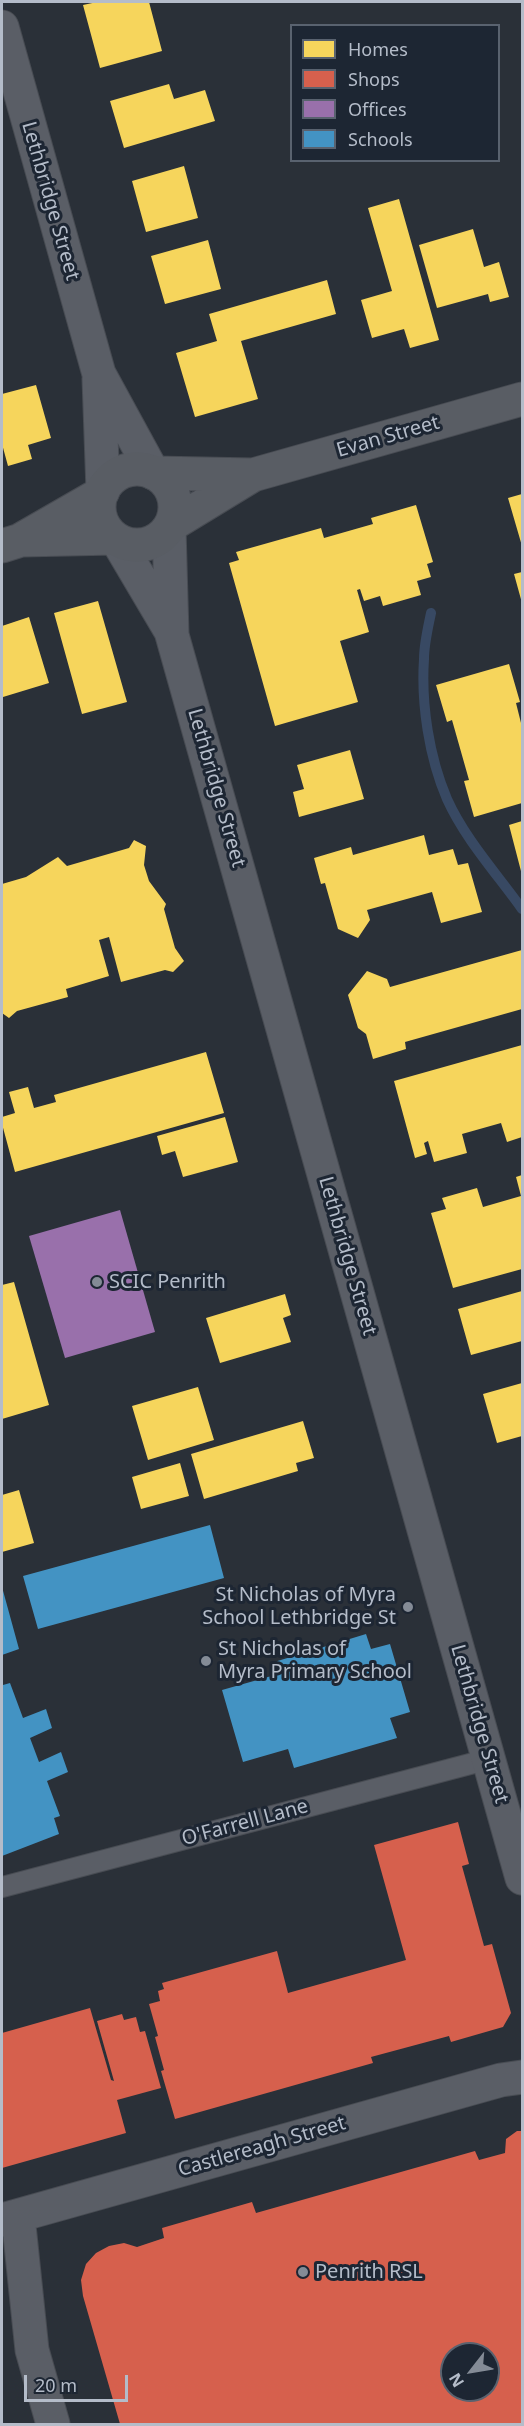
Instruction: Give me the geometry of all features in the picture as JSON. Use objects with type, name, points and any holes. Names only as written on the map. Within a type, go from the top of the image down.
[{"type":"street","name":"Lethbridge Street","points":[[2,27],[9,81],[99,374],[154,473]]},
{"type":"street","name":"Lethbridge Street","points":[[99,374],[102,492]]},
{"type":"street","name":"Evan Street","points":[[170,526],[253,475],[522,399]]},
{"type":"street","points":[[130,469],[142,469],[154,473],[171,490],[175,502],[175,514],[170,526],[161,536],[140,545],[128,544],[116,539],[108,531],[99,513],[102,492],[109,480],[130,469]]},
{"type":"street","name":"Evan Street","points":[[154,473],[253,475]]},
{"type":"street","points":[[11,543],[102,492]]},
{"type":"street","name":"Lethbridge Street","points":[[170,526],[172,634],[522,1878]]},
{"type":"street","name":"Lethbridge Street","points":[[116,539],[172,634]]},
{"type":"street","points":[[11,543],[116,539]]},
{"type":"street","name":"Castlereagh Street","points":[[10,2218],[501,2080],[522,2077]]},
{"type":"street","points":[[10,2218],[32,2350],[53,2424]]},
{"type":"street","points":[[2,2289],[32,2350]]},
{"type":"lane","name":"O'Farrell Lane","points":[[2,1887],[489,1759]]},
{"type":"building: Homes","points":[[97,2],[149,2],[162,51],[100,68],[83,5]]},
{"type":"building: Homes","points":[[169,84],[174,99],[205,90],[215,121],[124,148],[110,101]]},
{"type":"building: Homes","points":[[184,166],[198,218],[146,232],[132,181]]},
{"type":"building: Homes","points":[[399,199],[439,340],[410,348],[404,329],[372,338],[361,300],[392,291],[368,208]]},
{"type":"building: Homes","points":[[473,229],[484,267],[499,262],[509,297],[490,302],[488,294],[437,308],[419,245]]},
{"type":"building: Homes","points":[[208,240],[221,289],[165,304],[151,256]]},
{"type":"building: Homes","points":[[327,280],[336,314],[241,341],[258,399],[195,417],[176,353],[217,341],[209,314]]},
{"type":"building: Homes","points":[[36,385],[51,438],[28,445],[32,459],[8,466],[2,444],[2,394]]},
{"type":"building: Homes","points":[[522,494],[522,546],[508,498]]},
{"type":"building: Homes","points":[[416,505],[433,562],[427,564],[431,577],[417,581],[421,595],[383,606],[380,596],[364,601],[360,589],[357,590],[369,632],[340,641],[358,702],[275,726],[229,563],[239,560],[236,552],[321,528],[324,538],[373,524],[371,518]]},
{"type":"building: Homes","points":[[522,572],[522,603],[514,574]]},
{"type":"building: Homes","points":[[98,601],[127,702],[82,714],[54,613]]},
{"type":"building: Homes","points":[[29,617],[49,683],[3,697],[2,626]]},
{"type":"building: Homes","points":[[509,664],[520,702],[516,703],[522,727],[522,803],[474,817],[464,781],[469,780],[452,720],[447,722],[436,685]]},
{"type":"building: Homes","points":[[350,750],[364,799],[299,817],[293,792],[304,789],[297,765]]},
{"type":"building: Homes","points":[[522,821],[522,875],[509,825]]},
{"type":"building: Homes","points":[[424,835],[429,855],[453,849],[458,865],[468,863],[482,912],[441,923],[432,892],[367,910],[370,920],[358,938],[338,929],[325,883],[321,884],[314,858],[351,847],[353,855]]},
{"type":"building: Homes","points":[[134,840],[146,846],[144,865],[149,881],[166,904],[164,909],[175,948],[184,961],[173,972],[165,970],[121,982],[109,937],[99,940],[109,976],[66,989],[68,997],[17,1011],[9,1018],[2,1013],[2,884],[26,877],[58,857],[67,866],[129,848]]},
{"type":"building: Homes","points":[[522,950],[522,1009],[405,1042],[406,1049],[373,1059],[366,1034],[358,1028],[348,995],[367,971],[387,979],[390,987]]},
{"type":"building: Homes","points":[[522,1045],[522,1137],[507,1142],[501,1123],[462,1134],[467,1153],[434,1162],[428,1141],[424,1143],[427,1154],[415,1158],[394,1081]]},
{"type":"building: Homes","points":[[206,1052],[224,1113],[15,1172],[2,1124],[2,1117],[15,1113],[9,1092],[28,1087],[34,1108],[56,1102],[54,1095]]},
{"type":"building: Homes","points":[[225,1117],[238,1162],[183,1177],[175,1151],[162,1155],[157,1136]]},
{"type":"building: Homes","points":[[522,1175],[522,1269],[453,1288],[431,1213],[446,1209],[442,1198],[477,1188],[483,1207],[521,1196],[516,1177]]},
{"type":"building: Homes","points":[[14,1282],[49,1405],[2,1419],[2,1285]]},
{"type":"building: Homes","points":[[522,1291],[522,1341],[471,1355],[458,1309]]},
{"type":"building: Homes","points":[[285,1294],[291,1315],[283,1318],[291,1342],[220,1363],[206,1318]]},
{"type":"building: Homes","points":[[522,1383],[522,1436],[497,1443],[483,1394]]},
{"type":"building: Homes","points":[[198,1387],[214,1440],[148,1460],[132,1406]]},
{"type":"building: Homes","points":[[303,1421],[314,1458],[296,1463],[298,1471],[204,1499],[191,1454]]},
{"type":"building: Homes","points":[[180,1463],[189,1496],[141,1509],[132,1477]]},
{"type":"building: Homes","points":[[19,1490],[34,1543],[2,1552],[2,1495]]},
{"type":"building: Shops","points":[[458,1822],[469,1864],[462,1866],[484,1946],[492,1944],[511,2013],[503,2027],[451,2042],[449,2036],[371,2057],[373,2063],[175,2119],[161,2071],[164,2070],[155,2037],[158,2036],[149,2004],[160,2001],[158,1991],[164,1989],[162,1983],[277,1951],[288,1993],[406,1960],[374,1845]]},
{"type":"building: Shops","points":[[90,2008],[111,2080],[114,2081],[97,2021],[122,2014],[124,2020],[136,2017],[140,2032],[145,2031],[161,2088],[117,2100],[126,2133],[2,2168],[2,2033]]},
{"type":"building: Shops","name":"Penrith RSL","points":[[517,2131],[522,2131],[522,2424],[120,2424],[83,2296],[81,2280],[86,2264],[96,2253],[109,2246],[124,2243],[137,2247],[164,2238],[162,2228],[252,2202],[256,2213],[475,2151],[479,2160],[505,2153],[506,2139]]},
{"type":"building: Offices","points":[[120,1210],[155,1332],[65,1358],[29,1236]]},
{"type":"building: Schools","points":[[210,1525],[224,1578],[38,1629],[23,1576]]},
{"type":"building: Schools","points":[[2,1587],[19,1649],[2,1655]]},
{"type":"building: Schools","points":[[366,1634],[371,1649],[390,1644],[410,1712],[390,1718],[397,1738],[294,1768],[288,1749],[243,1762],[222,1690],[275,1675],[271,1663]]},
{"type":"building: Schools","points":[[2,1681],[3,1685],[10,1683],[23,1718],[46,1709],[52,1728],[30,1738],[39,1762],[61,1752],[68,1772],[47,1781],[60,1816],[54,1818],[59,1834],[2,1856]]},
{"type":"waterway","points":[[431,613],[423,676],[425,712],[435,766],[454,814],[522,909]]},
{"type":"place","name":"SCIC Penrith","points":[[97,1282]]},
{"type":"place","name":"St Nicholas of Myra School Lethbridge St","points":[[408,1607]]},
{"type":"place","name":"St Nicholas of Myra Primary School","points":[[206,1661]]},
{"type":"place","name":"Penrith RSL","points":[[303,2272]]}]
